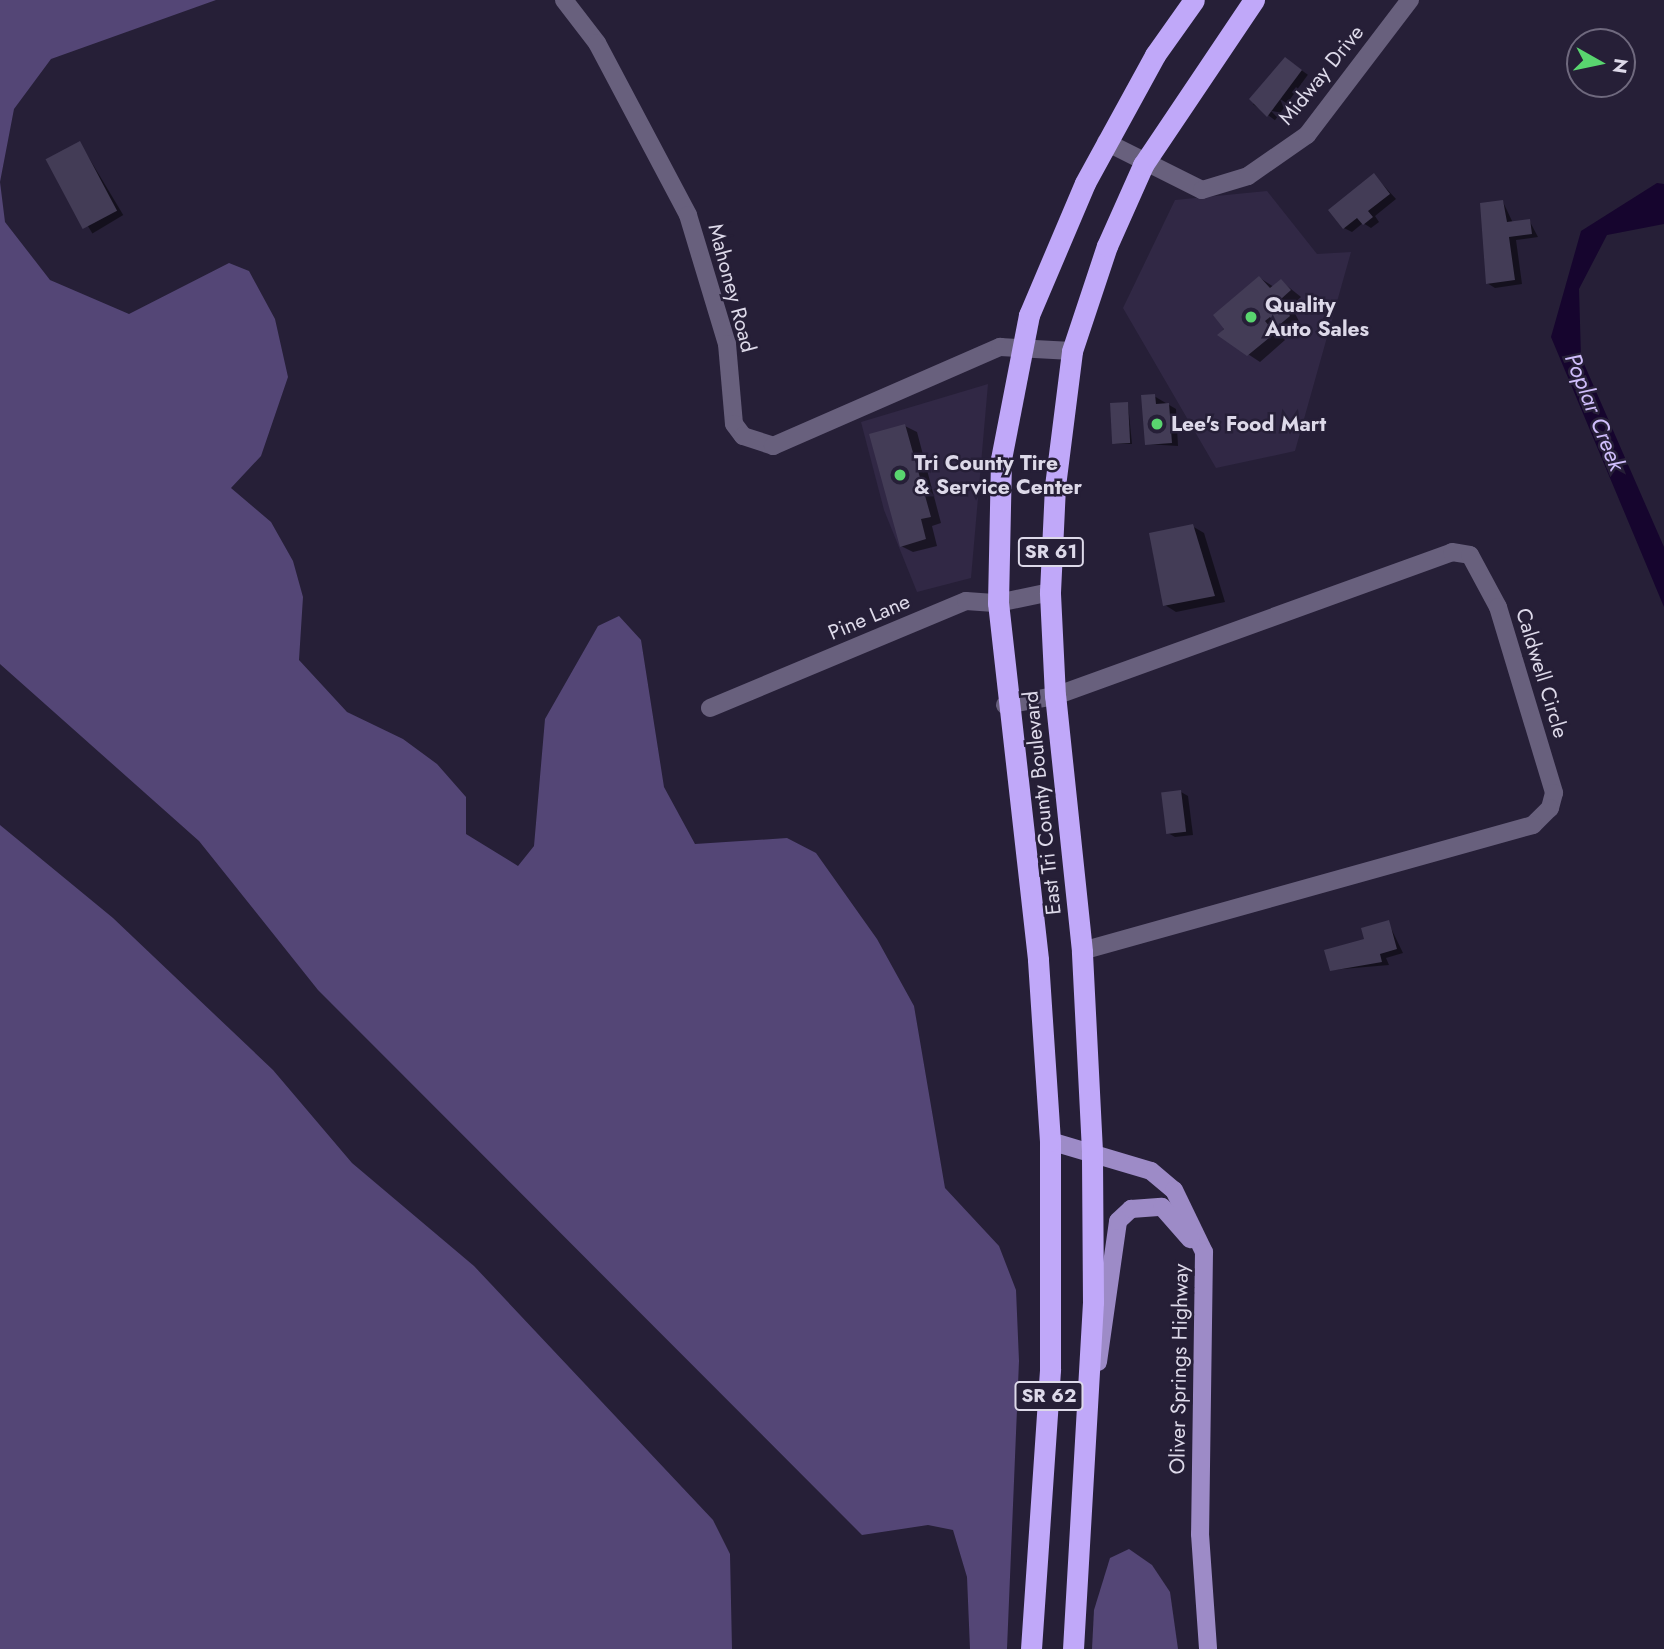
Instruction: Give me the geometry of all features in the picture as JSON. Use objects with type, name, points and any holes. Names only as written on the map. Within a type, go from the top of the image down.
[{"type":"highway","name":"East Tri County Boulevard","points":[[1031,1649],[1050,1369],[1050,1141],[1038,959],[1005,705],[998,603],[996,512],[1020,349],[1106,142],[1194,0]]},
{"type":"highway","name":"East Tri County Boulevard","points":[[1073,1649],[1085,1452],[1093,1151],[1082,951],[1055,696],[1050,592],[1072,351],[1143,164],[1194,80],[1254,0]]},
{"type":"main road","name":"Oliver Springs Highway","points":[[1050,1141],[1093,1151],[1151,1171],[1174,1190],[1204,1252],[1200,1534],[1208,1649]]},
{"type":"main road","points":[[1085,1452],[1118,1221],[1131,1209],[1162,1207],[1186,1230],[1205,1318]]},
{"type":"street","name":"Mahoney Road","points":[[564,0],[597,43],[688,215],[727,344],[734,424],[743,436],[773,446],[948,365],[1000,347],[1072,351]]},
{"type":"street","name":"Midway Drive","points":[[1106,142],[1143,164],[1202,190],[1248,176],[1307,135],[1410,0]]},
{"type":"street","name":"Caldwell Circle","points":[[1005,705],[1055,696],[1426,560],[1461,554],[1484,572],[1498,607],[1554,793],[1550,808],[1533,825],[1082,951]]},
{"type":"street","name":"Pine Lane","points":[[710,709],[966,601],[998,603],[1050,592]]},
{"type":"shaded area","points":[[0,0],[216,0],[51,59],[14,109],[0,182]]},
{"type":"shaded area","points":[[0,182],[5,222],[50,280],[129,314],[229,263],[249,271],[275,319],[288,377],[261,456],[231,488],[271,522],[293,561],[303,597],[299,660],[347,712],[403,739],[437,764],[466,797],[466,834],[518,866],[534,846],[545,719],[598,626],[619,616],[641,640],[664,787],[695,844],[787,838],[816,853],[877,939],[914,1006],[945,1188],[999,1246],[1016,1290],[1019,1361],[1007,1649],[970,1649],[967,1577],[953,1530],[928,1525],[862,1535],[318,990],[199,841],[0,664]]},
{"type":"shaded area","points":[[1267,191],[1317,254],[1351,252],[1295,451],[1216,468],[1123,308],[1175,200]]},
{"type":"shaded area","points":[[988,384],[971,578],[917,592],[884,510],[861,422]]},
{"type":"shaded area","points":[[0,825],[113,918],[273,1070],[352,1163],[474,1266],[713,1520],[730,1554],[732,1649],[0,1649]]},
{"type":"shaded area","points":[[1129,1549],[1152,1565],[1170,1592],[1178,1649],[1092,1649],[1094,1610],[1110,1558]]},
{"type":"water","name":"Poplar Creek","points":[[1657,183],[1664,184],[1664,224],[1607,235],[1579,289],[1581,357],[1664,547],[1664,607],[1551,337],[1581,231]]},
{"type":"building","points":[[1285,57],[1302,70],[1267,117],[1249,99]]},
{"type":"building","points":[[80,141],[117,211],[83,229],[46,159]]},
{"type":"building","points":[[1374,173],[1390,194],[1368,211],[1373,217],[1363,225],[1357,218],[1343,229],[1328,210]]},
{"type":"building","points":[[1503,200],[1507,222],[1530,219],[1532,234],[1509,237],[1515,280],[1486,284],[1480,203]]},
{"type":"building","name":"Quality Auto Sales","points":[[1259,276],[1270,288],[1281,279],[1291,290],[1281,299],[1290,316],[1278,326],[1270,317],[1265,321],[1275,333],[1247,356],[1217,335],[1224,329],[1213,315]]},
{"type":"building","name":"Lee's Food Mart","points":[[1155,394],[1156,404],[1169,403],[1172,443],[1145,445],[1141,395]]},
{"type":"building","points":[[1128,402],[1130,443],[1112,444],[1110,403]]},
{"type":"building","name":"Tri County Tire & Service Center","points":[[905,424],[931,517],[921,519],[926,539],[900,547],[869,434]]},
{"type":"building","points":[[1193,524],[1215,596],[1163,606],[1149,533]]},
{"type":"building","points":[[1181,790],[1186,832],[1166,834],[1161,792]]},
{"type":"building","points":[[1389,920],[1397,949],[1380,954],[1382,962],[1330,971],[1324,950],[1364,939],[1361,928]]},
{"type":"place","name":"Quality Auto Sales","points":[[1251,317]]},
{"type":"place","name":"Lee's Food Mart","points":[[1157,424]]},
{"type":"place","name":"Tri County Tire & Service Center","points":[[900,475]]}]
